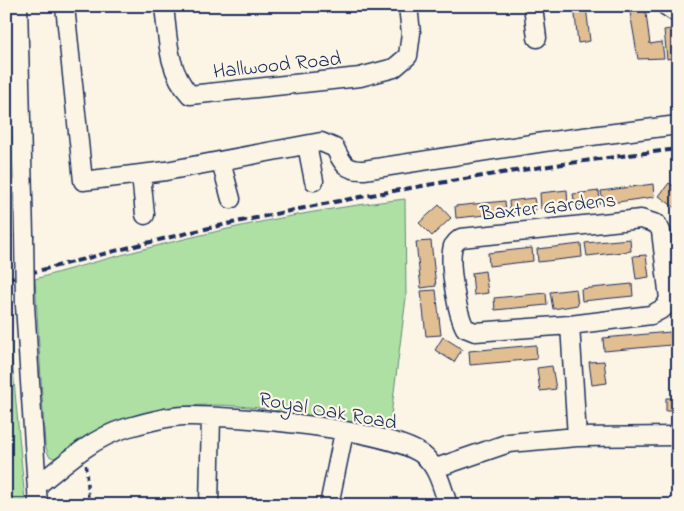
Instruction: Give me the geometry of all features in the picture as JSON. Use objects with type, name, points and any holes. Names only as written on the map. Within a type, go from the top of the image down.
[{"type":"street","points":[[18,6],[12,46],[24,235],[25,306],[38,505]]},
{"type":"street","points":[[65,6],[83,181],[221,162],[321,142],[335,148],[343,166],[354,171],[544,142],[678,125]]},
{"type":"street","name":"Hallwood Road","points":[[164,6],[174,73],[180,84],[190,95],[360,77],[394,68],[408,56],[411,33],[408,6]]},
{"type":"street","points":[[533,6],[537,38]]},
{"type":"street","points":[[666,6],[678,14]]},
{"type":"street","points":[[307,145],[314,181]]},
{"type":"street","points":[[221,162],[230,199]]},
{"type":"street","points":[[141,174],[145,215]]},
{"type":"street","name":"Baxter Gardens","points":[[641,219],[656,224],[661,231],[669,299],[664,308],[651,314],[570,325],[475,332],[465,328],[458,315],[452,256],[454,244],[461,238],[641,219]]},
{"type":"street","points":[[570,325],[577,437]]},
{"type":"street","name":"Royal Oak Road","points":[[37,486],[85,448],[124,429],[184,416],[265,420],[344,432],[411,448],[424,455],[436,468]]},
{"type":"street","points":[[209,505],[212,417]]},
{"type":"street","points":[[329,505],[344,432]]},
{"type":"street","points":[[448,505],[436,468],[509,443],[577,437],[678,436]]},
{"type":"path","points":[[85,448],[88,505]]},
{"type":"green space","points":[[405,199],[406,298],[389,431],[304,415],[242,406],[212,405],[184,407],[147,416],[54,458],[49,456],[45,445],[35,279],[172,242],[264,221],[311,212]]},
{"type":"green space","points":[[6,294],[25,501],[6,503]]},
{"type":"building","points":[[574,6],[586,6],[590,41],[578,43]]},
{"type":"building","points":[[629,6],[645,6],[650,44],[662,42],[664,58],[638,59]]},
{"type":"building","points":[[678,28],[678,57],[667,59],[664,30]]},
{"type":"building","points":[[669,183],[678,189],[678,210],[659,196]]},
{"type":"building","points":[[653,184],[654,197],[603,204],[601,191]]},
{"type":"building","points":[[567,190],[568,206],[541,209],[540,193]]},
{"type":"building","points":[[599,191],[600,203],[575,206],[573,194]]},
{"type":"building","points":[[534,198],[536,210],[510,213],[509,201]]},
{"type":"building","points":[[505,201],[506,213],[456,218],[455,206]]},
{"type":"building","points":[[439,205],[451,218],[432,236],[419,223]]},
{"type":"building","points":[[630,239],[631,251],[587,256],[585,243]]},
{"type":"building","points":[[431,241],[436,286],[421,288],[416,242]]},
{"type":"building","points":[[581,244],[582,257],[538,262],[537,249]]},
{"type":"building","points":[[532,248],[533,261],[489,266],[488,253]]},
{"type":"building","points":[[646,255],[649,277],[636,279],[633,256]]},
{"type":"building","points":[[485,271],[488,293],[474,295],[472,273]]},
{"type":"building","points":[[632,284],[633,296],[582,301],[581,289]]},
{"type":"building","points":[[576,289],[578,305],[553,309],[550,292]]},
{"type":"building","points":[[436,290],[441,335],[426,336],[421,291]]},
{"type":"building","points":[[546,293],[547,305],[495,310],[494,298]]},
{"type":"building","points":[[670,332],[671,345],[604,351],[603,338]]},
{"type":"building","points":[[443,337],[462,349],[454,362],[435,350]]},
{"type":"building","points":[[536,345],[537,359],[470,365],[469,351]]},
{"type":"building","points":[[604,361],[607,383],[592,385],[589,362]]},
{"type":"building","points":[[552,366],[556,389],[540,391],[537,368]]},
{"type":"building","points":[[666,398],[678,398],[678,411],[666,411]]},
{"type":"railway","points":[[6,279],[193,232],[361,197],[519,170],[678,149]]}]
